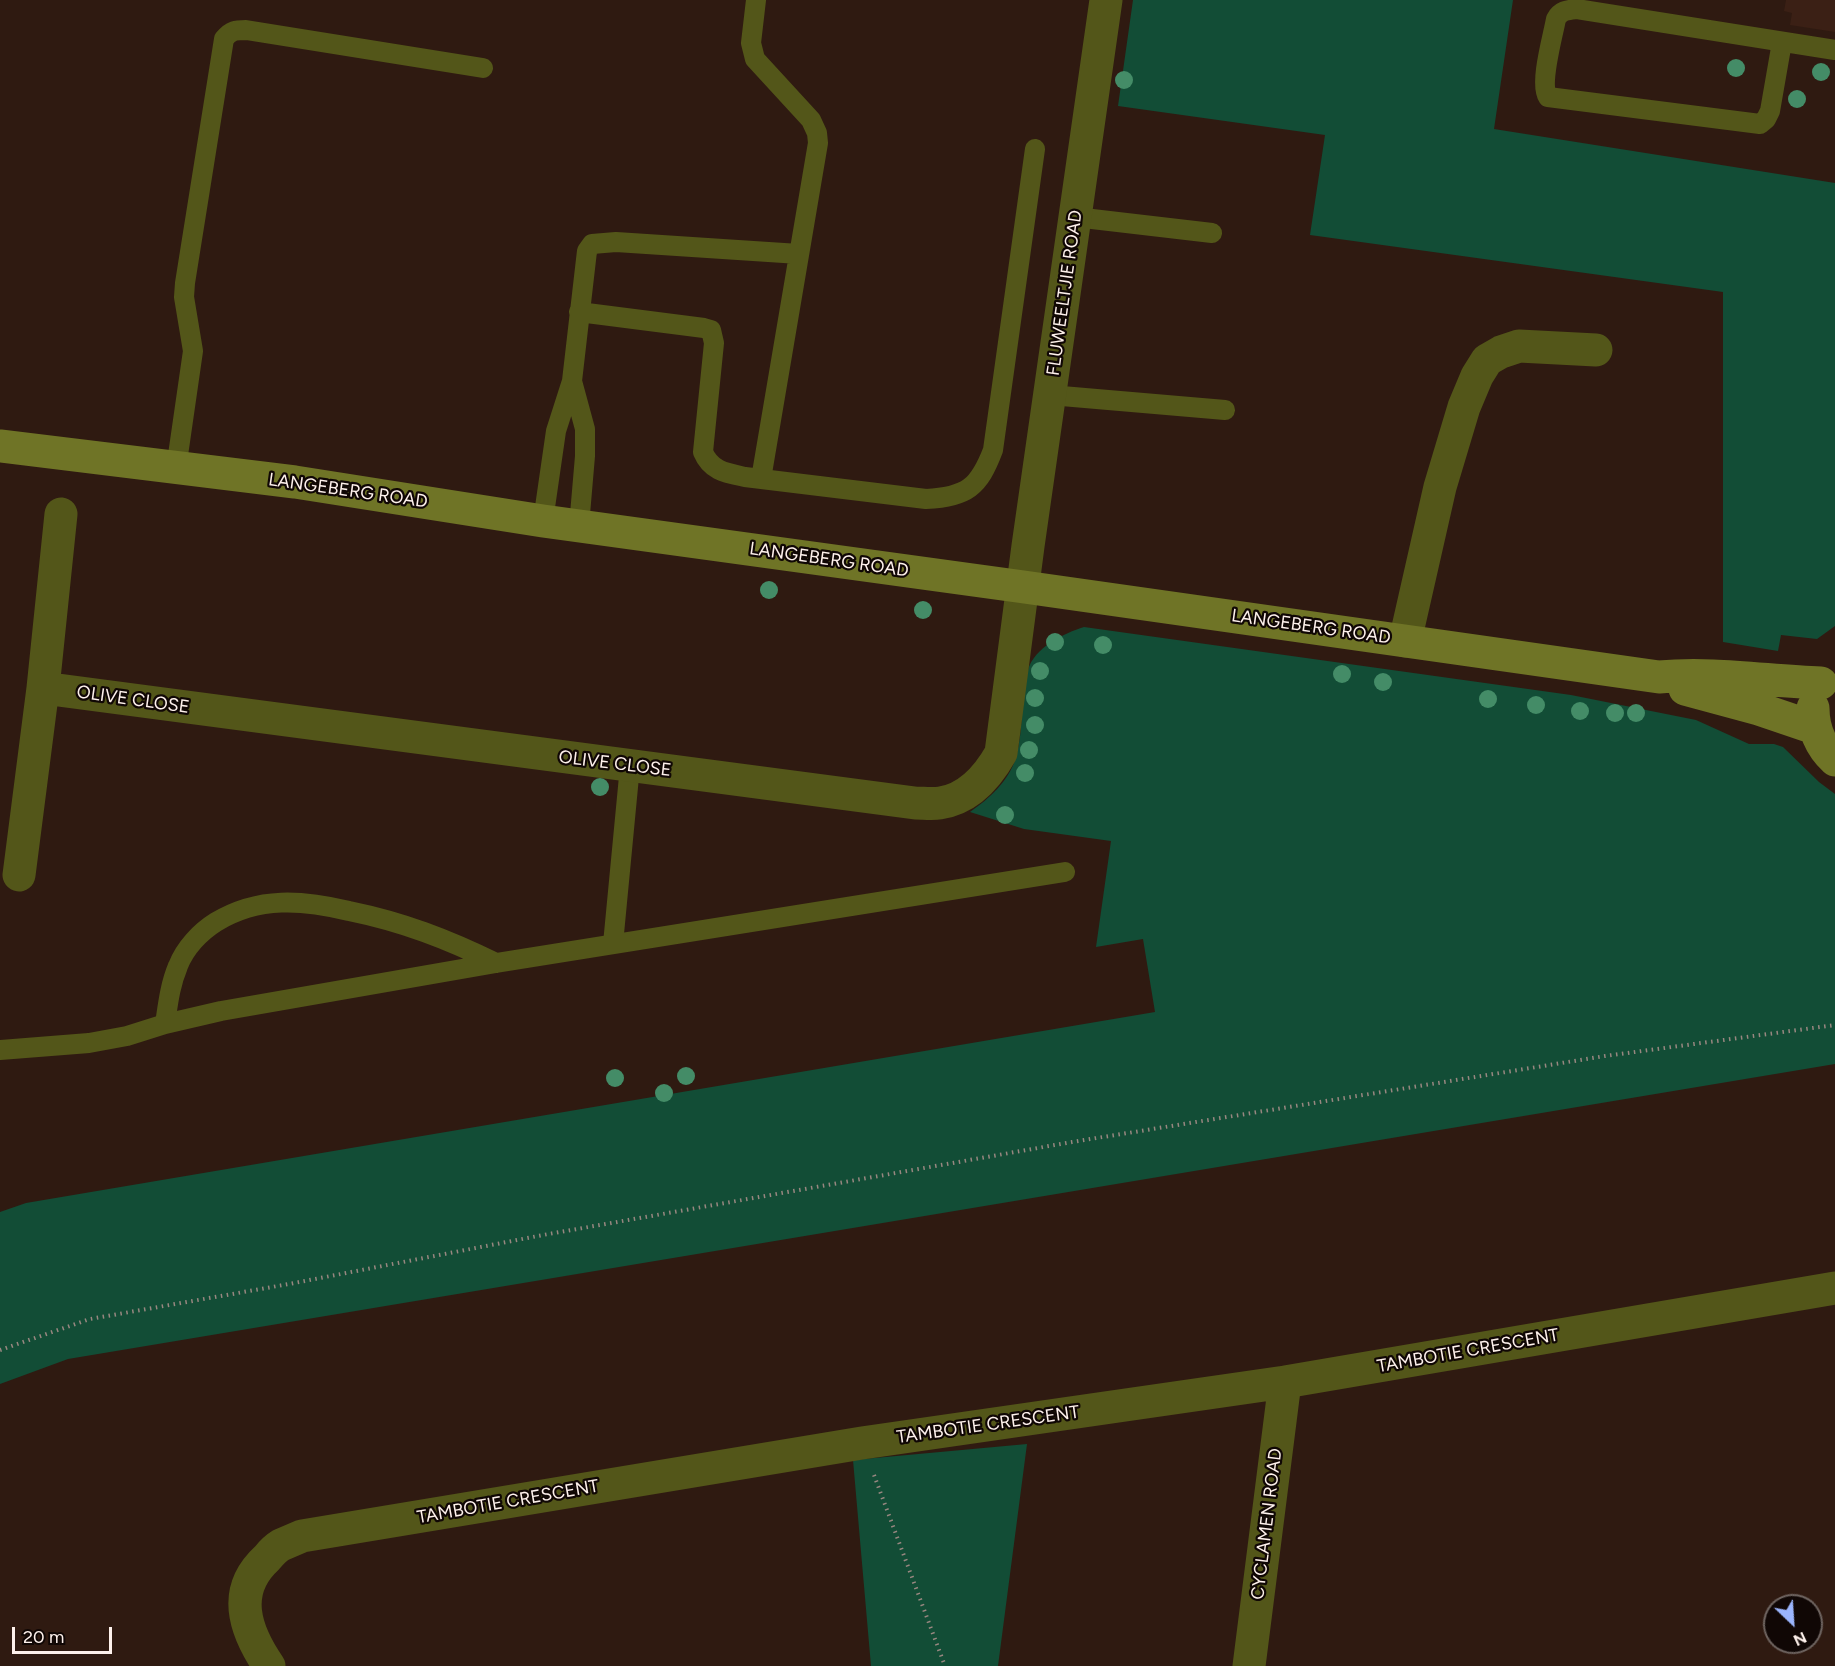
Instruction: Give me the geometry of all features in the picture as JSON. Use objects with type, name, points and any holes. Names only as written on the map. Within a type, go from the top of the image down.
[{"type":"main road","name":"LANGEBERG ROAD","points":[[0,446],[295,482],[543,521],[1024,586],[1659,677],[1693,674],[1763,681],[1828,675]]},
{"type":"main road","points":[[1828,675],[1814,706],[1815,728],[1823,746],[1835,760]]},
{"type":"main road","name":"LANGEBERG ROAD","points":[[1659,677],[1688,690],[1759,709],[1815,728]]},
{"type":"street","name":"FLUWEELTJIE ROAD","points":[[1024,586],[1106,0]]},
{"type":"street","points":[[1405,641],[1440,487],[1461,418],[1477,376],[1487,360],[1501,352],[1520,346],[1596,350]]},
{"type":"street","points":[[19,875],[62,513]]},
{"type":"street","name":"OLIVE CLOSE","points":[[43,688],[915,803],[940,803],[980,783],[1001,753],[1024,586]]},
{"type":"street","name":"TAMBOTIE CRESCENT","points":[[269,1666],[250,1635],[245,1600],[247,1584],[259,1565],[279,1546],[302,1536],[862,1443],[1285,1382],[1835,1288]]},
{"type":"street","name":"CYCLAMEN ROAD","points":[[1249,1666],[1285,1382]]},
{"type":"lane","points":[[756,0],[751,43],[755,59],[811,120],[817,133],[818,143],[761,479]]},
{"type":"lane","points":[[1782,42],[1770,111],[1760,124],[1548,97],[1545,93],[1556,19],[1559,14],[1567,10],[1577,9],[1835,50]]},
{"type":"lane","points":[[176,469],[193,351],[184,297],[185,283],[224,39],[236,30],[246,30],[483,68]]},
{"type":"lane","points":[[579,312],[711,330],[714,343],[702,452],[707,461],[717,470],[761,479],[926,499],[945,498],[962,493],[972,488],[985,471],[993,450],[1035,149]]},
{"type":"lane","points":[[1075,217],[1212,233]]},
{"type":"lane","points":[[543,521],[556,431],[572,381],[587,251],[592,244],[616,242],[800,254]]},
{"type":"lane","points":[[572,381],[585,429],[579,526]]},
{"type":"lane","points":[[1050,395],[1225,410]]},
{"type":"lane","points":[[613,944],[630,766]]},
{"type":"lane","points":[[0,1050],[89,1043],[128,1036],[165,1024],[221,1011],[496,963],[1065,872]]},
{"type":"lane","points":[[165,1024],[170,988],[178,964],[193,942],[209,927],[226,916],[255,905],[283,902],[317,903],[379,916],[452,942],[496,963]]},
{"type":"path","points":[[0,1350],[90,1319],[289,1284],[543,1235],[1072,1142],[1605,1056],[1835,1025]]},
{"type":"path","points":[[862,1443],[945,1666]]},
{"type":"shaded area","points":[[1786,0],[1835,0],[1835,32],[1790,25],[1792,13],[1784,11]]},
{"type":"green space","points":[[1133,0],[1513,0],[1494,129],[1835,183],[1835,626],[1817,639],[1781,635],[1778,651],[1723,642],[1723,292],[1310,235],[1325,135],[1118,106]]},
{"type":"green space","points":[[1084,627],[1571,695],[1696,720],[1749,744],[1774,744],[1783,747],[1819,782],[1835,794],[1835,1064],[68,1359],[0,1384],[0,1212],[26,1203],[1155,1012],[1143,939],[1096,947],[1111,841],[1024,829],[970,812],[998,788],[1013,766],[1020,735],[1026,680],[1031,662],[1051,642]]},
{"type":"green space","points":[[1027,1444],[998,1666],[871,1666],[853,1460]]}]
